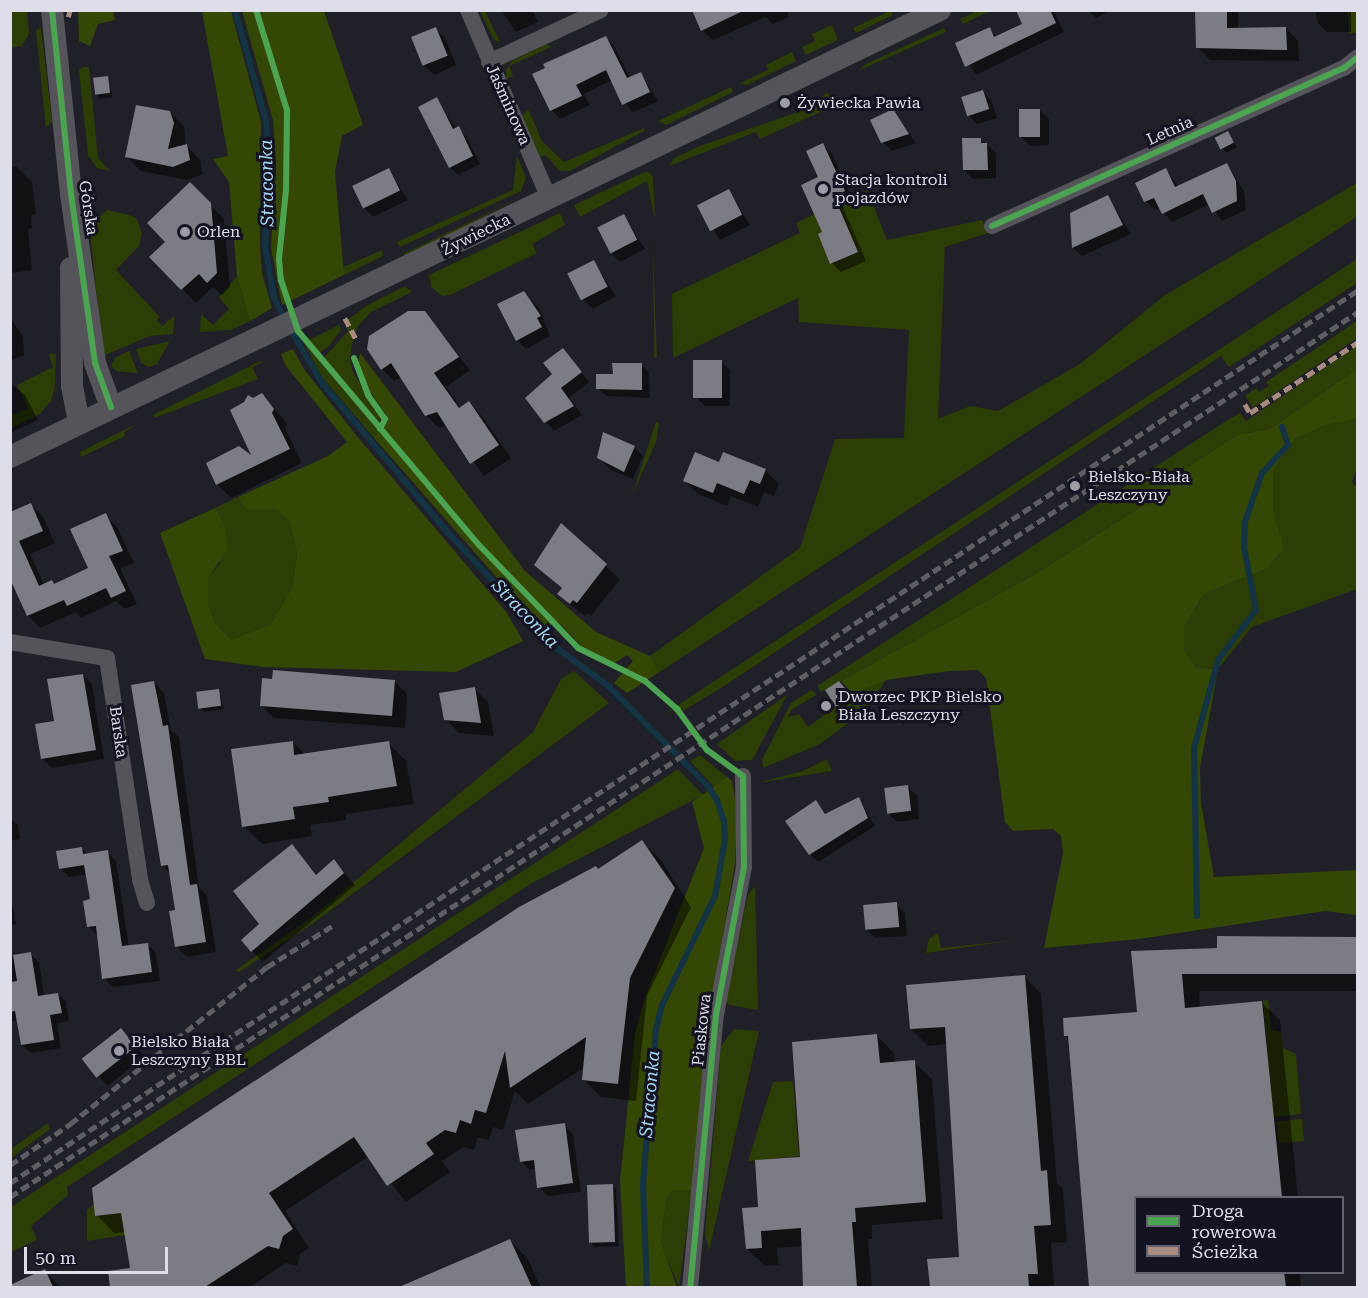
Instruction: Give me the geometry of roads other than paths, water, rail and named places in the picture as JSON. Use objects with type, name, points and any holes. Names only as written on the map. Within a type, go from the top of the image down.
[{"type":"main road","name":"Górska","points":[[52,10],[71,194],[95,363],[111,407]]},
{"type":"main road","name":"Żywiecka","points":[[10,457],[250,341],[323,310],[549,198],[940,10]]},
{"type":"main road","name":"Górska","points":[[71,194],[71,364],[79,422]]},
{"type":"street","name":"Jaśminowa","points":[[468,10],[549,198]]},
{"type":"street","points":[[489,62],[601,10]]},
{"type":"street","name":"Letnia","points":[[992,226],[1344,68],[1358,57]]},
{"type":"street","name":"Barska","points":[[10,642],[107,658],[140,880],[147,903]]},
{"type":"street","name":"Piaskowa","points":[[690,1287],[716,1015],[744,867],[743,776]]},
{"type":"waterway","name":"Straconka","points":[[235,10],[266,121],[269,166],[265,246],[274,298],[285,320]]},
{"type":"waterway","name":"Straconka","points":[[290,329],[323,384],[452,537],[551,644],[606,684],[707,785],[717,800],[724,821],[725,840],[715,896],[662,1005],[656,1029],[643,1184],[647,1288]]},
{"type":"waterway","points":[[1197,916],[1194,748],[1218,660],[1256,610],[1244,547],[1245,522],[1262,473],[1288,445],[1282,427]]},
{"type":"railway","points":[[10,1183],[1358,290]]},
{"type":"railway","points":[[10,1197],[1358,312]]},
{"type":"railway","points":[[10,1165],[70,1124],[267,967],[332,926]]},
{"type":"place","name":"Żywiecka Pawia","points":[[785,103]]},
{"type":"place","name":"Stacja kontroli pojazdów","points":[[823,189]]},
{"type":"place","name":"Orlen","points":[[185,232]]},
{"type":"place","name":"Bielsko-Biała Leszczyny","points":[[1075,486]]},
{"type":"place","name":"Dworzec PKP Bielsko Biała Leszczyny","points":[[826,706]]},
{"type":"place","name":"Bielsko Biała Leszczyny BBL","points":[[119,1051]]}]
